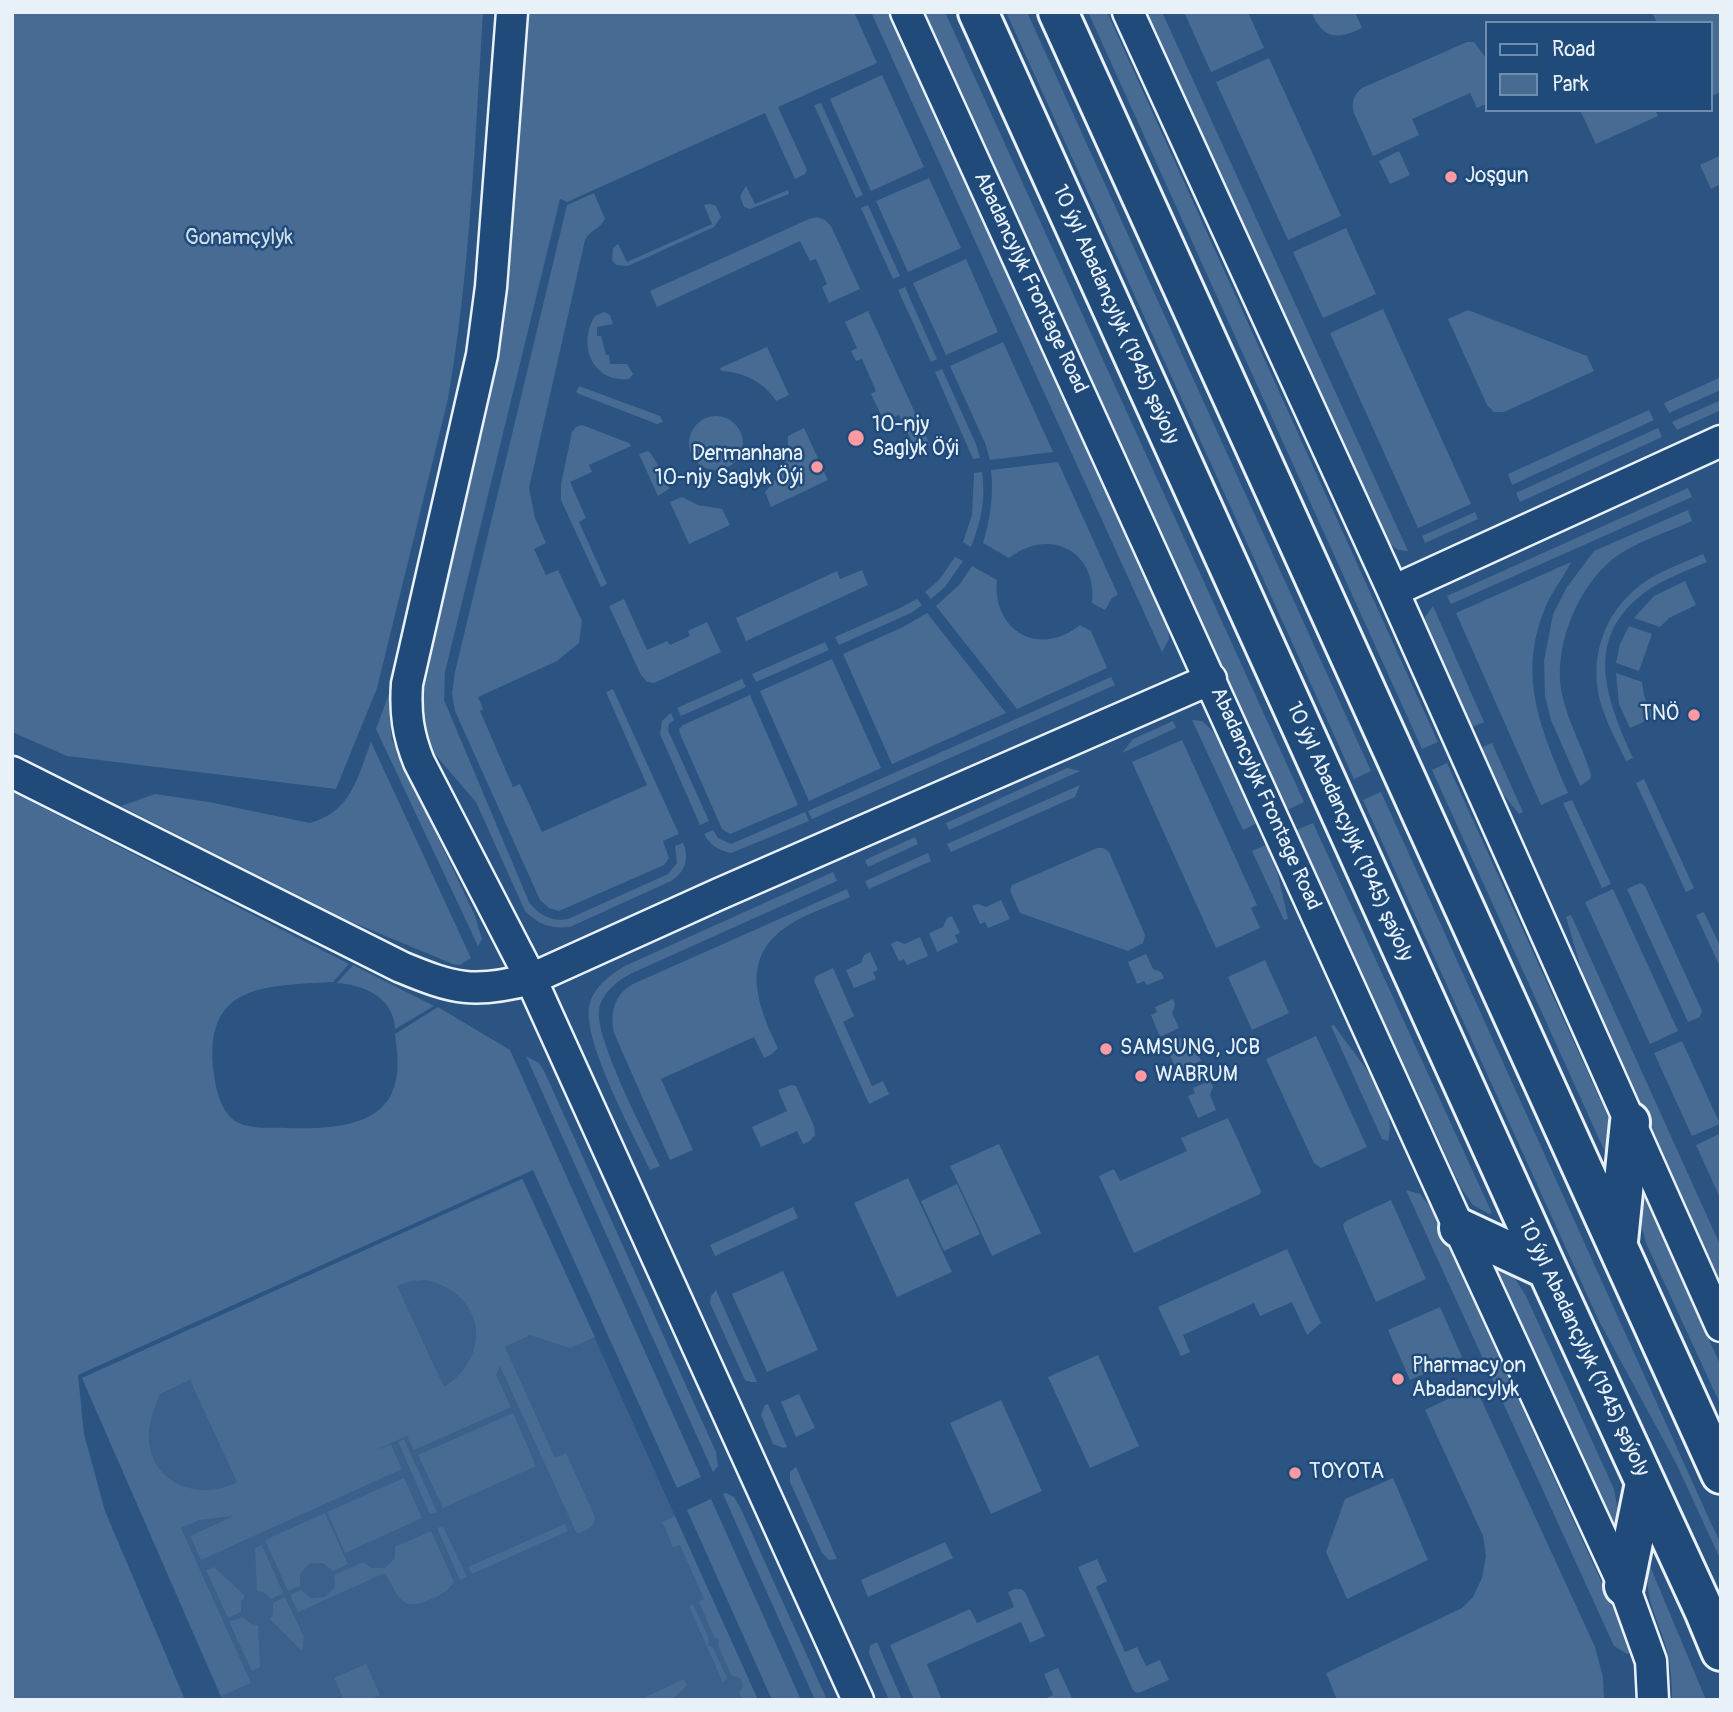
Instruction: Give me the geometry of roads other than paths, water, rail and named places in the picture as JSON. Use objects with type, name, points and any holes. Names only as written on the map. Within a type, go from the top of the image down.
[{"type":"main road","name":"10 ýyl Abadançylyk (1945) şaýoly","points":[[978,12],[1721,1651]]},
{"type":"main road","points":[[1058,12],[1719,1468]]},
{"type":"main road","points":[[1618,1244],[1630,1122]]},
{"type":"main road","points":[[1459,1228],[1547,1269]]},
{"type":"main road","points":[[1624,1586],[1645,1483]]},
{"type":"street","points":[[512,12],[491,287],[482,355],[407,684],[405,713],[409,738],[531,979],[858,1700]]},
{"type":"street","name":"Abadancylyk Frontage Road","points":[[906,12],[1624,1586],[1651,1661],[1653,1700]]},
{"type":"street","points":[[1128,12],[1393,591],[1721,1326]]},
{"type":"street","points":[[1393,591],[1721,441]]},
{"type":"street","points":[[12,772],[388,961],[439,983],[466,988],[498,988],[531,979],[731,888],[1211,679]]},
{"type":"place","name":"Joşgun","points":[[1451,177]]},
{"type":"place","name":"10-njy Saglyk Öýi","points":[[856,438]]},
{"type":"place","name":"Dermanhana 10-njy Saglyk Öýi","points":[[817,467]]},
{"type":"place","name":"TNÖ","points":[[1694,715]]},
{"type":"place","name":"SAMSUNG, JCB","points":[[1106,1049]]},
{"type":"place","name":"WABRUM","points":[[1141,1076]]},
{"type":"place","name":"Pharmacy on Abadancylyk","points":[[1398,1379]]},
{"type":"place","name":"TOYOTA","points":[[1295,1473]]},
{"type":"park label","name":"Gonamçylyk","points":[[239,239]]}]
